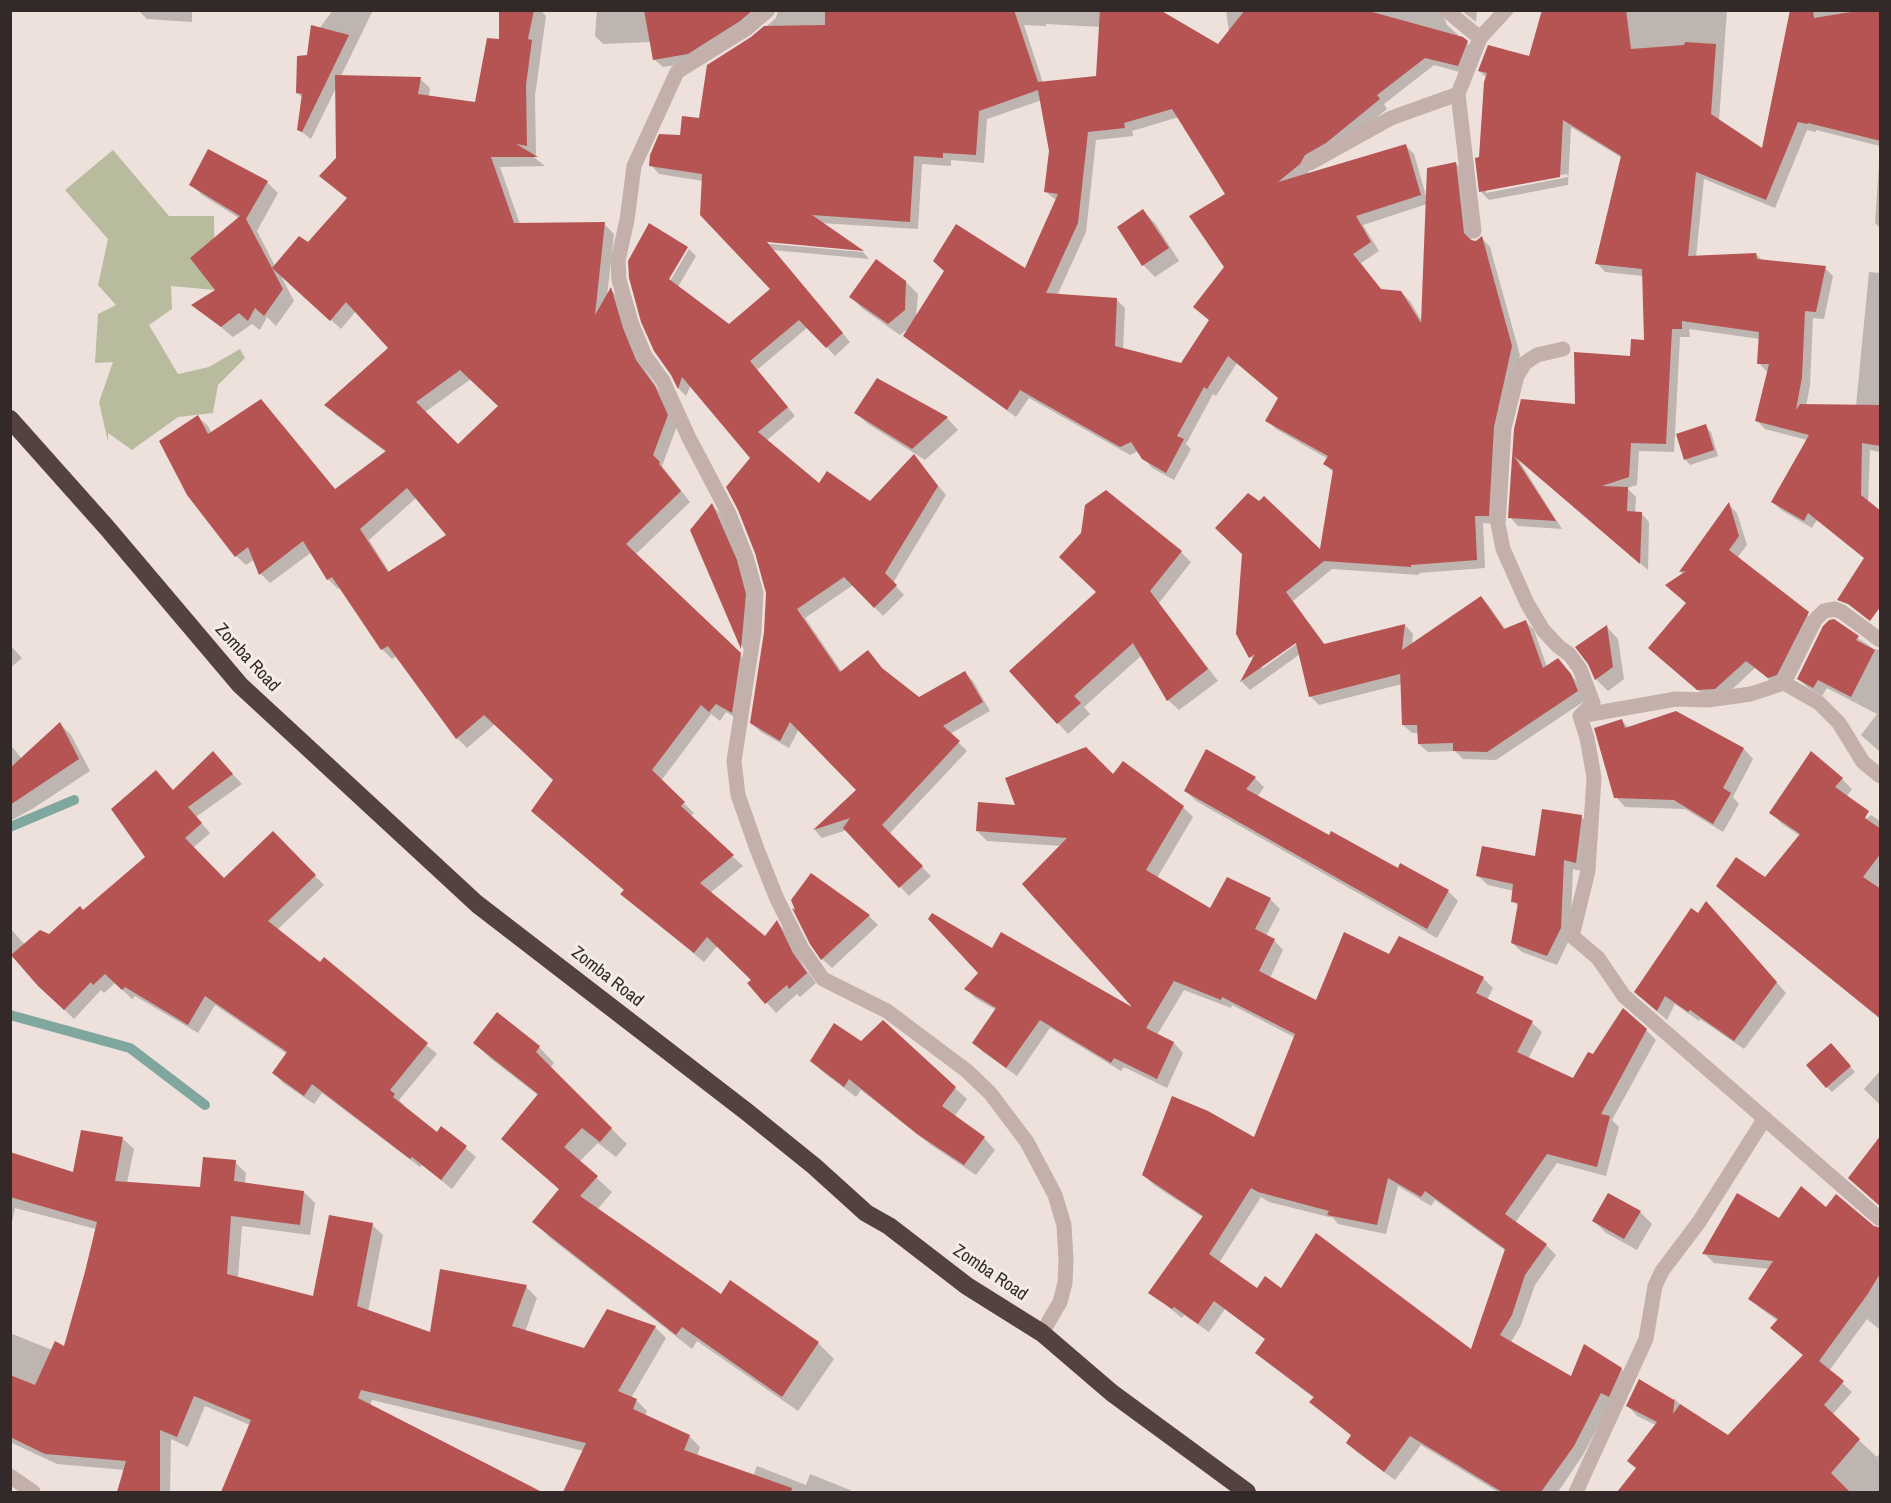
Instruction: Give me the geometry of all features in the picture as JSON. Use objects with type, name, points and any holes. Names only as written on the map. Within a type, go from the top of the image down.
[{"type":"highway","name":"Zomba Road","points":[[10,419],[108,529],[240,685],[477,904],[747,1112],[814,1166],[866,1213],[889,1226],[967,1286],[1042,1333],[1112,1393],[1246,1492]]},
{"type":"street","points":[[768,10],[746,29],[676,72],[634,166],[627,220],[618,260],[620,280],[632,325],[645,356],[663,381],[729,514],[746,557],[756,593],[754,631],[734,761],[738,795],[777,899],[802,949],[822,979],[887,1011],[967,1071],[990,1093],[1027,1142],[1055,1195],[1064,1225],[1065,1283],[1060,1302],[1042,1333]]},
{"type":"street","points":[[1446,10],[1480,39]]},
{"type":"street","points":[[1474,231],[1458,94],[1480,39],[1506,10]]},
{"type":"street","points":[[1310,163],[1391,118],[1458,94]]},
{"type":"street","points":[[1563,349],[1537,355],[1525,363],[1517,376],[1504,428],[1498,524],[1503,549],[1527,603],[1543,630],[1570,655],[1580,669],[1593,703],[1580,716]]},
{"type":"street","points":[[1580,716],[1676,699],[1708,700],[1751,694],[1784,683],[1815,620],[1824,611],[1834,609],[1842,612],[1881,640]]},
{"type":"street","points":[[1784,683],[1819,703],[1839,723],[1863,762],[1881,776]]},
{"type":"street","points":[[1580,716],[1587,738],[1594,777],[1588,871],[1572,936],[1598,958],[1624,996],[1881,1220]]},
{"type":"street","points":[[1576,1492],[1646,1339],[1655,1286],[1662,1271],[1699,1222],[1765,1118]]},
{"type":"street","points":[[10,1476],[33,1492]]},
{"type":"green space","points":[[113,150],[169,216],[214,216],[215,290],[171,286],[172,309],[149,325],[178,374],[209,367],[240,349],[245,358],[218,385],[213,413],[178,417],[132,450],[108,433],[108,442],[99,402],[113,362],[95,363],[98,314],[116,305],[98,285],[108,239],[65,190]]},
{"type":"building","points":[[499,10],[534,10],[528,39],[532,40],[526,85],[527,146],[516,144],[538,157],[491,157],[514,223],[605,222],[595,315],[611,287],[623,328],[636,360],[655,386],[668,415],[653,455],[681,491],[626,544],[741,653],[732,713],[716,704],[709,712],[701,705],[652,770],[685,802],[681,806],[734,855],[700,883],[765,936],[777,920],[793,953],[807,973],[789,989],[787,985],[765,1004],[747,983],[751,980],[707,937],[694,953],[620,894],[624,890],[531,811],[553,780],[484,715],[456,739],[388,646],[381,650],[332,577],[327,580],[303,541],[259,575],[248,547],[235,557],[187,495],[159,441],[198,415],[208,434],[261,399],[335,489],[386,451],[324,405],[388,348],[346,302],[330,321],[272,268],[299,236],[308,242],[347,198],[319,176],[336,158],[335,75],[421,77],[418,94],[475,102],[487,38],[499,39]],"holes":[[[460,370],[498,406],[458,444],[416,402]],[[407,488],[446,535],[388,572],[360,529]]]},
{"type":"building","points":[[644,10],[753,10],[740,21],[688,54],[653,60]]},
{"type":"building","points":[[825,10],[1014,10],[1038,82],[1096,76],[1100,10],[1160,10],[1218,44],[1245,10],[1365,10],[1463,37],[1468,41],[1458,66],[1425,58],[1377,95],[1380,99],[1326,143],[1305,155],[1300,164],[1278,182],[1406,144],[1421,195],[1356,216],[1371,242],[1353,254],[1381,289],[1401,291],[1421,323],[1427,168],[1456,162],[1464,233],[1471,240],[1476,241],[1482,236],[1512,346],[1494,427],[1489,516],[1475,516],[1477,560],[1411,565],[1411,567],[1324,561],[1286,592],[1324,644],[1405,624],[1402,650],[1481,596],[1504,629],[1526,620],[1543,668],[1558,658],[1571,674],[1578,691],[1487,752],[1453,751],[1453,743],[1418,744],[1417,725],[1402,725],[1400,669],[1400,674],[1309,697],[1296,643],[1240,682],[1255,654],[1249,658],[1236,634],[1242,554],[1215,528],[1248,493],[1259,501],[1264,496],[1320,549],[1333,470],[1323,464],[1328,456],[1265,421],[1278,398],[1228,356],[1207,389],[1204,387],[1177,436],[1184,439],[1166,473],[1142,459],[1131,442],[1120,447],[1020,390],[1007,410],[903,336],[944,271],[933,261],[956,224],[1025,268],[1058,194],[1044,192],[1049,151],[1038,90],[979,111],[976,155],[943,153],[943,158],[914,156],[910,222],[812,215],[864,251],[767,242],[843,333],[826,348],[799,320],[750,361],[788,407],[758,432],[819,483],[827,471],[870,501],[914,454],[938,486],[885,573],[897,585],[874,608],[844,577],[797,609],[840,672],[868,650],[882,668],[919,697],[965,671],[983,702],[943,726],[960,741],[882,825],[923,866],[899,888],[843,828],[850,818],[813,830],[856,790],[790,722],[780,741],[750,723],[764,632],[766,593],[755,553],[726,487],[750,458],[682,377],[678,389],[654,351],[641,322],[629,278],[628,261],[649,223],[688,247],[669,279],[729,324],[770,289],[700,215],[702,174],[649,166],[650,155],[659,134],[680,135],[682,116],[699,118],[707,65],[764,26],[825,25]],"holes":[[[1172,109],[1225,194],[1189,216],[1224,267],[1193,307],[1209,320],[1181,363],[1115,346],[1117,298],[1046,293],[1078,223],[1088,132],[1125,128],[1124,123]]]},
{"type":"building","points":[[1542,10],[1626,10],[1631,49],[1684,45],[1685,42],[1716,44],[1711,114],[1762,148],[1790,10],[1813,10],[1814,18],[1863,10],[1881,10],[1881,141],[1798,122],[1766,200],[1696,172],[1688,256],[1756,253],[1757,259],[1826,266],[1816,312],[1805,311],[1802,377],[1796,410],[1800,404],[1881,405],[1881,446],[1862,443],[1861,495],[1881,511],[1881,606],[1870,621],[1848,604],[1837,600],[1864,558],[1808,513],[1804,521],[1771,502],[1809,435],[1755,421],[1769,364],[1757,364],[1759,332],[1682,321],[1682,329],[1672,329],[1666,444],[1631,443],[1629,477],[1602,486],[1628,487],[1627,511],[1642,512],[1640,564],[1514,456],[1556,521],[1508,518],[1514,429],[1521,399],[1575,404],[1574,352],[1630,356],[1631,339],[1644,340],[1642,269],[1595,264],[1621,156],[1563,120],[1560,177],[1479,192],[1475,158],[1479,157],[1484,82],[1487,73],[1478,71],[1488,45],[1529,56]]},
{"type":"building","points":[[311,25],[349,35],[302,132],[297,130],[302,94],[296,93],[297,56],[307,55]]},
{"type":"building","points":[[208,149],[268,181],[246,219],[283,289],[264,316],[255,308],[248,321],[239,313],[221,327],[191,305],[215,290],[190,258],[240,216],[189,185]]},
{"type":"building","points":[[1143,209],[1169,248],[1142,266],[1117,227]]},
{"type":"building","points":[[876,259],[906,281],[905,310],[888,324],[849,297]]},
{"type":"building","points":[[877,378],[948,417],[912,449],[854,413]]},
{"type":"building","points":[[1706,424],[1714,450],[1684,460],[1676,434]]},
{"type":"building","points":[[1106,490],[1182,551],[1150,591],[1208,669],[1167,701],[1133,643],[1074,696],[1081,703],[1057,724],[1009,671],[1096,592],[1059,557],[1081,533],[1085,505]]},
{"type":"building","points":[[1729,502],[1739,536],[1729,550],[1809,612],[1777,675],[1768,678],[1746,661],[1715,689],[1697,690],[1648,648],[1686,603],[1665,585],[1686,571],[1679,572]]},
{"type":"building","points":[[712,503],[737,560],[746,594],[741,649],[690,530]]},
{"type":"building","points":[[1834,619],[1859,636],[1856,640],[1875,650],[1851,697],[1818,680],[1813,688],[1797,679],[1823,626],[1829,620]]},
{"type":"building","points":[[1607,625],[1613,667],[1595,680],[1588,664],[1575,647]]},
{"type":"building","points":[[1676,711],[1744,748],[1723,788],[1731,793],[1713,824],[1674,800],[1614,798],[1594,728],[1622,719],[1625,728]]},
{"type":"building","points":[[60,722],[79,759],[10,805],[10,768]]},
{"type":"building","points":[[1086,747],[1113,774],[1123,761],[1184,806],[1146,870],[1210,908],[1227,877],[1271,898],[1255,929],[1275,939],[1259,971],[1316,1000],[1344,932],[1389,954],[1399,936],[1484,977],[1476,993],[1533,1021],[1517,1052],[1573,1078],[1588,1052],[1593,1054],[1623,1008],[1647,1029],[1601,1114],[1610,1116],[1597,1167],[1547,1154],[1505,1214],[1547,1244],[1525,1275],[1512,1315],[1500,1335],[1571,1376],[1584,1344],[1622,1368],[1609,1397],[1601,1393],[1574,1446],[1541,1492],[1502,1492],[1410,1436],[1384,1472],[1346,1443],[1351,1435],[1309,1402],[1314,1397],[1255,1353],[1265,1339],[1214,1301],[1198,1324],[1174,1307],[1172,1309],[1148,1293],[1203,1216],[1142,1175],[1172,1096],[1208,1111],[1254,1137],[1295,1034],[1222,997],[1221,1000],[1174,981],[1146,1028],[1174,1042],[1157,1079],[1114,1058],[1111,1063],[1040,1020],[1006,1068],[972,1043],[996,1008],[964,989],[978,973],[928,919],[932,913],[992,948],[1001,932],[1132,1007],[1022,884],[1067,838],[976,831],[978,802],[1015,805],[1005,778]],"holes":[[[1388,1178],[1421,1197],[1425,1191],[1505,1249],[1471,1349],[1316,1233],[1281,1288],[1265,1276],[1257,1288],[1209,1254],[1251,1188],[1258,1192],[1329,1211],[1327,1215],[1377,1225]]]},
{"type":"building","points":[[1206,749],[1256,777],[1246,789],[1329,835],[1331,831],[1398,868],[1400,863],[1449,890],[1427,929],[1184,791]]},
{"type":"building","points":[[213,751],[233,774],[188,807],[202,823],[185,838],[224,878],[273,831],[316,875],[268,921],[320,962],[324,957],[428,1043],[390,1090],[395,1094],[393,1097],[437,1132],[441,1126],[467,1146],[441,1180],[312,1084],[304,1096],[272,1073],[287,1052],[205,996],[188,1025],[125,987],[122,990],[105,974],[93,985],[91,982],[64,1010],[38,986],[11,955],[40,930],[49,934],[80,906],[83,910],[145,857],[111,809],[156,770],[173,790]]},
{"type":"building","points":[[1811,751],[1843,778],[1835,787],[1869,811],[1865,818],[1881,829],[1881,853],[1863,877],[1881,889],[1881,1019],[1716,886],[1736,857],[1765,877],[1800,834],[1769,813]]},
{"type":"building","points":[[1542,809],[1582,815],[1576,863],[1564,860],[1561,928],[1547,956],[1511,943],[1518,903],[1511,902],[1513,884],[1476,876],[1482,846],[1535,856]]},
{"type":"building","points":[[811,873],[870,915],[821,960],[810,944],[792,908],[795,910],[791,900]]},
{"type":"building","points":[[1706,901],[1777,982],[1734,1041],[1690,1010],[1688,1012],[1665,996],[1657,1011],[1634,992],[1691,908],[1698,913]]},
{"type":"building","points":[[497,1012],[540,1046],[536,1052],[612,1128],[600,1142],[582,1128],[564,1147],[598,1176],[580,1196],[721,1294],[730,1280],[819,1342],[782,1397],[682,1327],[676,1335],[532,1222],[559,1189],[501,1139],[538,1094],[473,1043]]},
{"type":"building","points":[[883,1020],[956,1087],[942,1106],[985,1137],[964,1165],[917,1134],[849,1079],[844,1087],[810,1061],[834,1023],[861,1041]]},
{"type":"building","points":[[1831,1043],[1851,1066],[1826,1088],[1806,1065]]},
{"type":"building","points":[[81,1130],[123,1137],[115,1181],[200,1187],[203,1157],[236,1160],[234,1181],[304,1191],[300,1225],[231,1216],[227,1274],[313,1296],[329,1215],[373,1223],[357,1306],[430,1332],[440,1269],[527,1285],[512,1326],[584,1348],[607,1309],[656,1326],[618,1391],[637,1399],[633,1409],[690,1435],[684,1450],[792,1488],[791,1492],[563,1492],[586,1443],[361,1390],[358,1398],[542,1492],[221,1492],[251,1420],[194,1396],[177,1437],[160,1430],[160,1492],[117,1492],[126,1461],[45,1454],[10,1437],[10,1375],[35,1385],[55,1341],[64,1346],[97,1222],[10,1197],[10,1152],[73,1172]]},
{"type":"building","points":[[1881,1135],[1881,1207],[1848,1178]]},
{"type":"building","points":[[1801,1186],[1826,1207],[1836,1194],[1874,1226],[1881,1228],[1881,1272],[1819,1361],[1844,1381],[1824,1405],[1860,1439],[1831,1473],[1850,1492],[1617,1492],[1636,1468],[1627,1461],[1657,1422],[1626,1406],[1639,1379],[1674,1400],[1675,1398],[1673,1414],[1680,1404],[1728,1435],[1803,1355],[1770,1328],[1778,1319],[1748,1299],[1773,1261],[1702,1254],[1737,1193],[1779,1218]]},
{"type":"building","points":[[1608,1193],[1641,1211],[1624,1239],[1592,1221]]},
{"type":"waterway","points":[[10,827],[74,800]]},
{"type":"waterway","points":[[10,1015],[130,1048],[205,1105]]}]
